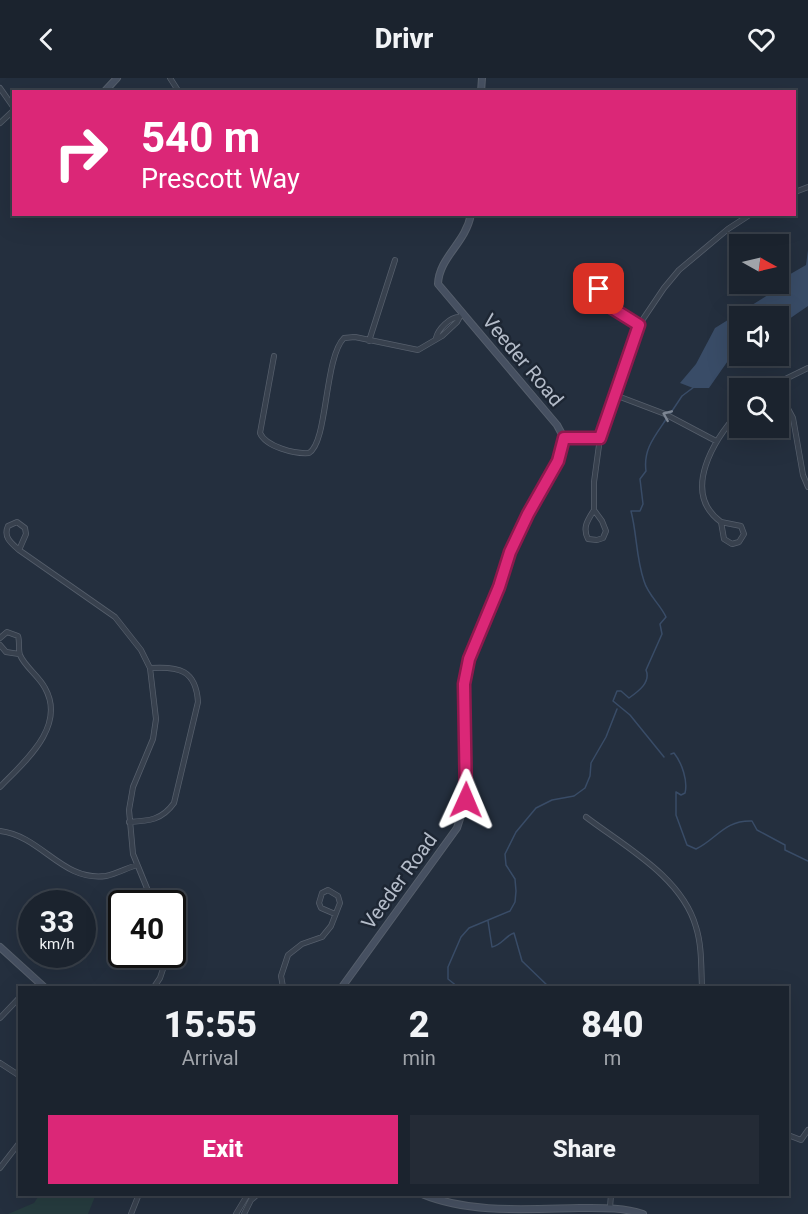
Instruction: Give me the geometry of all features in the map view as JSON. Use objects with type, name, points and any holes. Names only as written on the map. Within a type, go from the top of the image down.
[{"type":"street","points":[[106,90],[117,78]]},
{"type":"street","points":[[0,88],[12,106]]},
{"type":"street","points":[[0,123],[12,111]]},
{"type":"street","name":"Veeder Road","points":[[343,986],[438,858],[460,822],[466,800],[464,684],[467,666],[499,587],[513,544],[558,461],[564,438],[557,424],[460,315],[438,284],[438,274],[442,265],[462,241],[470,216]]},
{"type":"street","points":[[594,510],[606,531],[603,538],[597,540],[588,539],[585,525],[594,510],[594,482],[600,438],[639,325],[664,288],[680,270],[728,229],[748,216]]},
{"type":"street","points":[[369,340],[395,260]]},
{"type":"street","points":[[607,305],[599,308],[587,307],[584,302],[586,291],[593,288],[599,289],[604,293],[607,305],[639,325]]},
{"type":"street","points":[[274,356],[260,434],[264,441],[271,445],[309,453],[318,444],[323,407],[341,342],[350,337],[418,350],[442,336],[457,322],[460,315]]},
{"type":"street","points":[[789,380],[808,368]]},
{"type":"street","points":[[615,395],[665,414],[716,441]]},
{"type":"street","points":[[789,410],[793,418],[803,475],[808,487]]},
{"type":"street","points":[[721,522],[724,539],[732,544],[740,542],[744,534],[741,526],[721,522],[711,513],[702,488],[706,465],[716,441],[729,425]]},
{"type":"street","points":[[564,438],[600,438]]},
{"type":"street","points":[[19,550],[26,534],[21,524],[16,522],[8,526],[7,538],[19,550],[115,617],[141,650],[150,668],[156,719],[153,739],[130,799],[129,822],[130,840],[148,890]]},
{"type":"street","points":[[0,638],[7,632],[18,636],[19,654],[47,692],[50,710],[46,732],[35,750],[0,787]]},
{"type":"street","points":[[0,645],[6,652],[19,654]]},
{"type":"street","points":[[129,822],[152,820],[163,816],[174,803],[198,702],[197,685],[186,672],[171,667],[150,668]]},
{"type":"street","points":[[586,817],[665,879],[688,907],[696,926],[700,945],[702,986]]},
{"type":"street","points":[[0,831],[11,832],[30,841],[79,875],[107,876],[137,865]]},
{"type":"street","points":[[283,986],[281,976],[288,955],[302,944],[322,937],[331,926],[340,903],[338,896],[328,890],[322,892],[319,903],[321,908],[335,914]]},
{"type":"street","points":[[0,947],[43,986]]},
{"type":"street","points":[[155,986],[163,968]]},
{"type":"street","points":[[32,986],[37,981]]},
{"type":"street","points":[[0,1018],[18,1000]]},
{"type":"street","points":[[0,1064],[18,1075]]},
{"type":"street","points":[[789,1136],[801,1140],[808,1130]]},
{"type":"street","points":[[0,1168],[18,1145]]},
{"type":"street","points":[[131,1214],[138,1196]]},
{"type":"street","points":[[236,1214],[247,1196]]},
{"type":"street","points":[[244,1214],[256,1196]]},
{"type":"street","points":[[428,1196],[454,1204],[511,1211],[610,1208],[643,1214]]},
{"type":"street","points":[[610,1196],[610,1208]]},
{"type":"green space","points":[[39,1196],[95,1196],[88,1214],[8,1214],[34,1203]]},
{"type":"water","points":[[808,250],[808,306],[789,319],[789,306],[750,306],[769,294],[789,294],[789,275],[806,265]]},
{"type":"water","points":[[729,319],[729,359],[709,388],[693,388],[680,383],[696,364],[715,328]]},
{"type":"waterway","points":[[670,414],[682,396],[694,387]]},
{"type":"waterway","points":[[664,757],[630,715],[613,701],[617,691],[621,691],[629,698],[645,682],[646,670],[662,634],[660,624],[666,617],[648,591],[644,581],[639,564],[631,511],[640,511],[643,504],[640,479],[646,471],[646,456],[654,437],[667,418]]},
{"type":"waterway","points":[[457,986],[448,979],[448,967],[461,937],[469,928],[510,911],[515,902],[515,879],[506,865],[505,854],[516,832],[536,808],[552,800],[574,796],[585,788],[590,776],[591,763],[606,737],[617,709]]},
{"type":"waterway","points":[[671,754],[674,753],[677,757],[685,778],[685,793],[681,795],[676,792],[676,815],[687,845],[696,849],[728,827],[752,821],[757,830],[785,845],[785,850],[808,861]]},
{"type":"waterway","points":[[488,921],[492,947],[514,933],[522,961],[548,986]]},
{"type":"route","points":[[466,800],[464,684],[469,659],[499,587],[510,552],[528,514],[558,461],[564,438],[600,438],[639,325],[607,305],[604,293],[599,289]]}]
